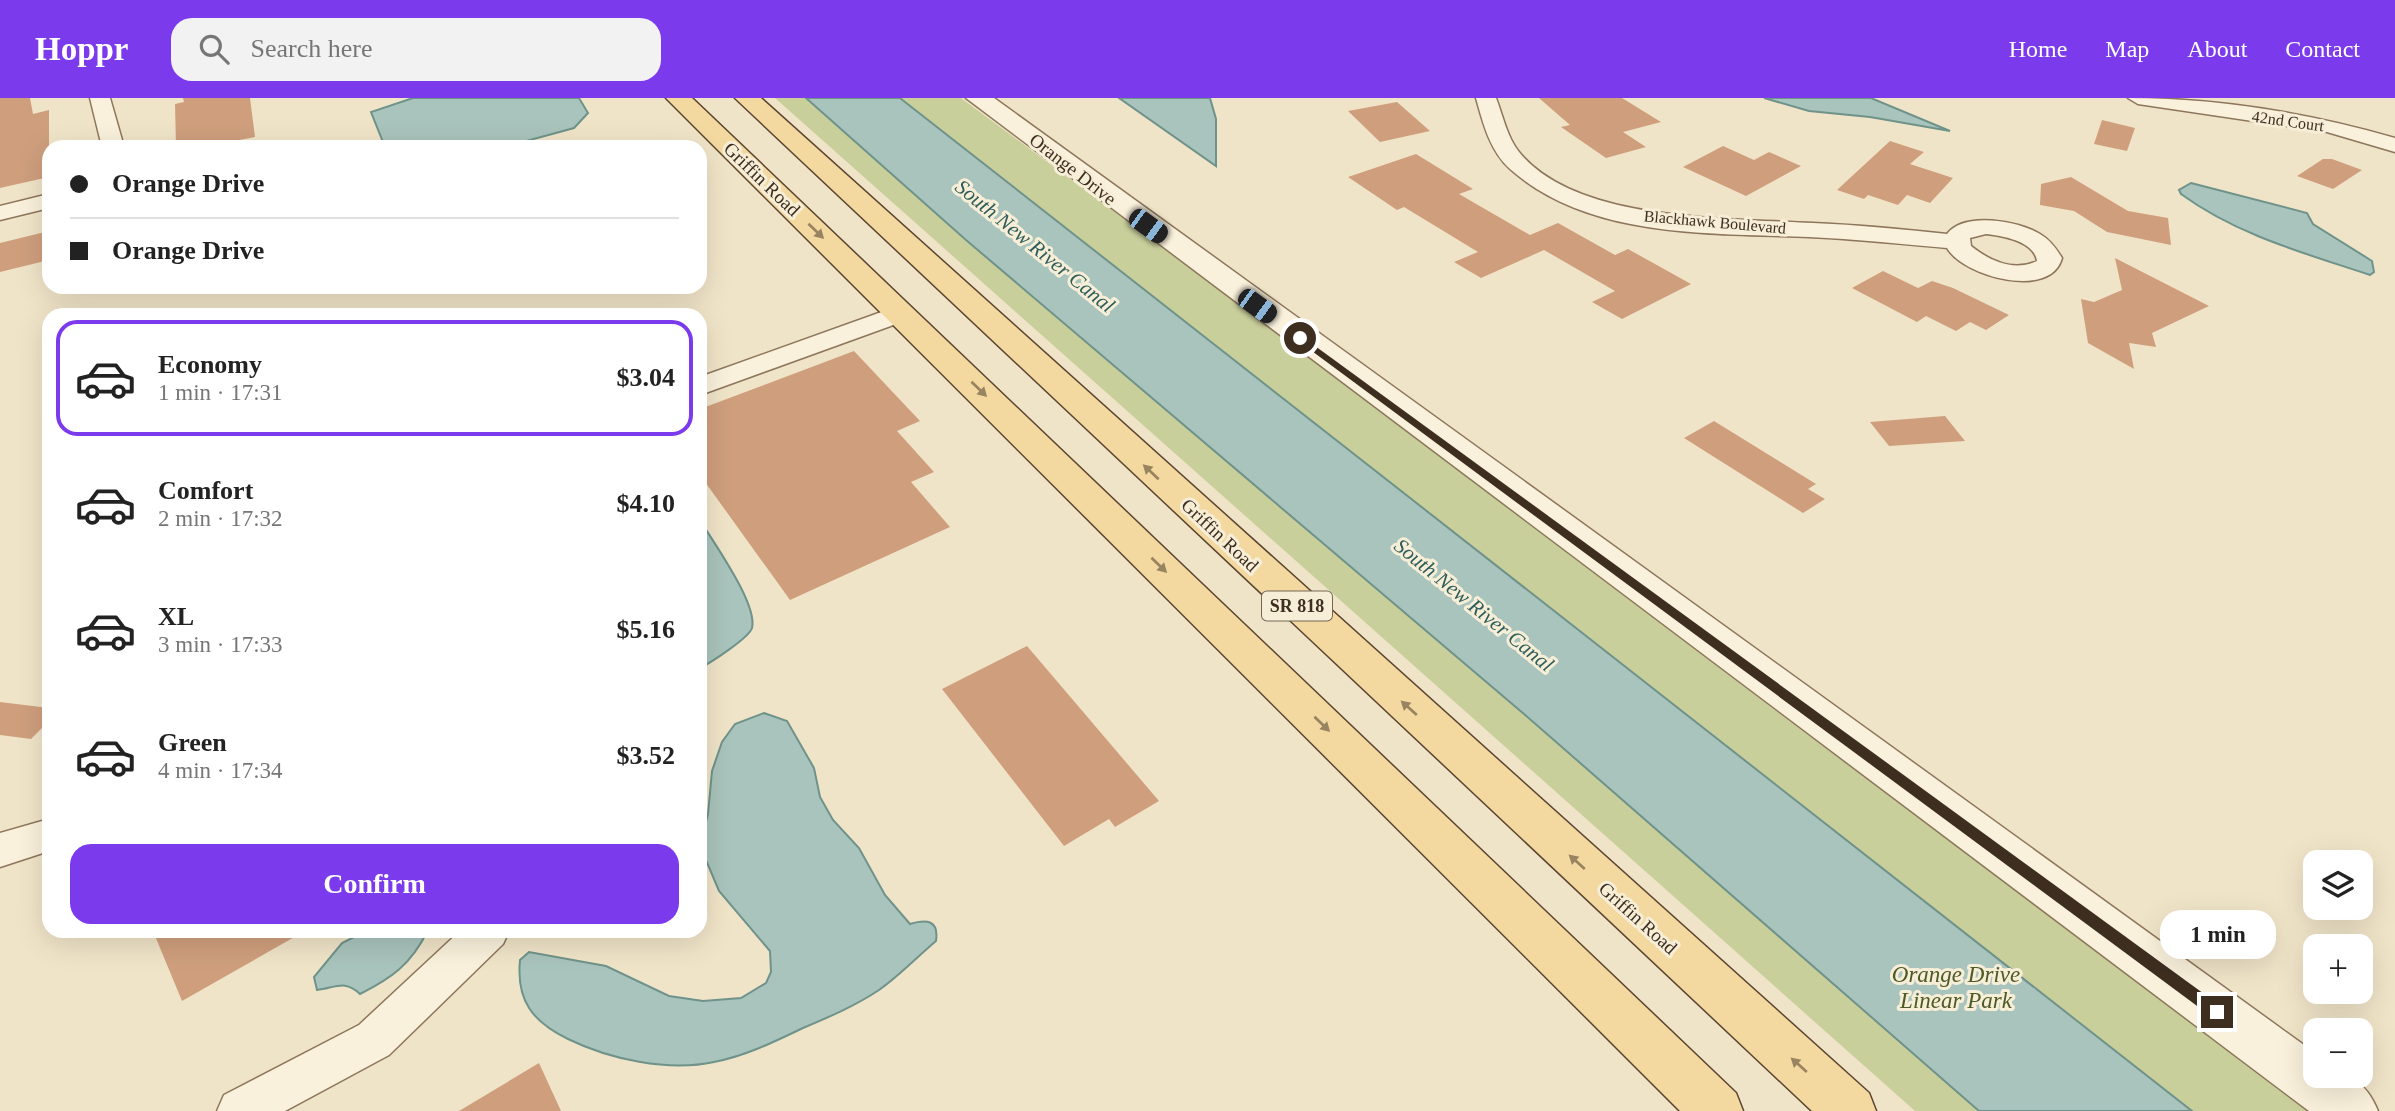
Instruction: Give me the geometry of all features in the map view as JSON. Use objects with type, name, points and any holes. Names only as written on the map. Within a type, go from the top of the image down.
[{"type":"main road","name":"Griffin Road","points":[[728,113],[901,313],[1717,1111]]},
{"type":"main road","name":"Griffin Road","points":[[728,113],[1850,1111]]},
{"type":"street","points":[[100,98],[111,140]]},
{"type":"street","name":"Orange Drive","points":[[978,98],[2352,1111]]},
{"type":"street","name":"Blackhawk Boulevard","points":[[1486,98],[1502,143],[1517,162],[1539,179],[1606,208],[1691,223],[1956,242]]},
{"type":"street","name":"42nd Court","points":[[2138,98],[2329,126],[2395,145]]},
{"type":"street","points":[[0,213],[42,203]]},
{"type":"street","points":[[707,384],[901,313]]},
{"type":"street","points":[[0,850],[42,837]]},
{"type":"street","points":[[240,1111],[374,1040],[481,938]]},
{"type":"green space","name":"Orange Drive Linear Park","points":[[775,98],[961,98],[2325,1111],[1915,1111]]},
{"type":"water","points":[[413,98],[579,98],[588,113],[574,128],[530,140],[382,140],[371,112]]},
{"type":"water","name":"South New River Canal","points":[[806,98],[900,98],[2192,1111],[1979,1111],[1524,714],[966,240]]},
{"type":"water","points":[[1119,98],[1210,98],[1216,119],[1216,166]]},
{"type":"water","points":[[1764,98],[1871,98],[1950,131],[1870,117],[1809,111]]},
{"type":"water","points":[[2191,183],[2307,213],[2313,224],[2372,261],[2374,272],[2370,275],[2296,251],[2225,221],[2181,194],[2179,190]]},
{"type":"water","points":[[707,531],[742,589],[752,617],[752,628],[749,632],[707,664]]},
{"type":"water","points":[[764,713],[787,721],[814,768],[820,797],[833,820],[859,848],[885,895],[910,924],[926,922],[934,925],[936,941],[886,985],[861,1001],[770,1043],[726,1059],[696,1065],[639,1062],[568,1039],[536,1017],[524,999],[519,974],[520,960],[529,952],[606,966],[669,996],[703,1001],[741,998],[766,983],[771,972],[770,951],[719,891],[707,863],[707,818],[712,771],[722,742],[735,724]]},
{"type":"water","points":[[352,938],[424,938],[400,969],[360,994],[345,986],[317,990],[314,977],[342,943]]},
{"type":"building","points":[[0,98],[30,98],[33,114],[49,110],[49,140],[42,140],[42,179],[0,188]]},
{"type":"building","points":[[183,98],[250,98],[255,137],[240,140],[176,140],[175,104],[184,102]]},
{"type":"building","points":[[1539,98],[1622,98],[1661,122],[1623,132],[1646,147],[1606,158],[1561,127],[1570,125]]},
{"type":"building","points":[[1397,102],[1430,131],[1380,142],[1348,111]]},
{"type":"building","points":[[2102,120],[2135,128],[2127,151],[2094,144]]},
{"type":"building","points":[[1890,141],[1924,152],[1910,164],[1953,178],[1930,203],[1907,195],[1898,205],[1868,195],[1864,199],[1837,190]]},
{"type":"building","points":[[1723,146],[1754,160],[1769,152],[1801,166],[1746,196],[1683,167]]},
{"type":"building","points":[[1416,154],[1473,189],[1459,194],[1530,235],[1558,223],[1615,255],[1628,249],[1691,284],[1622,319],[1592,302],[1615,291],[1544,250],[1481,278],[1454,262],[1478,252],[1404,207],[1397,210],[1348,177]]},
{"type":"building","points":[[2323,159],[2332,159],[2362,170],[2333,189],[2297,176]]},
{"type":"building","points":[[2071,177],[2128,211],[2168,218],[2171,245],[2107,232],[2074,211],[2040,205],[2041,184]]},
{"type":"building","points":[[42,233],[42,262],[0,272],[0,243]]},
{"type":"building","points":[[2115,258],[2209,306],[2152,333],[2156,347],[2129,343],[2134,369],[2088,343],[2081,299],[2094,302],[2122,290]]},
{"type":"building","points":[[1883,271],[1918,288],[1932,281],[1953,288],[2009,315],[1986,330],[1970,322],[1956,331],[1926,316],[1917,322],[1852,288]]},
{"type":"building","points":[[854,351],[920,421],[897,431],[934,472],[911,482],[950,527],[790,600],[707,485],[707,406]]},
{"type":"building","points":[[1945,416],[1965,441],[1889,446],[1870,422]]},
{"type":"building","points":[[1714,421],[1816,484],[1808,489],[1825,499],[1803,513],[1684,438]]},
{"type":"building","points":[[1027,646],[1159,801],[1115,827],[1109,819],[1064,846],[942,689]]},
{"type":"building","points":[[0,702],[42,707],[42,728],[31,739],[0,735]]},
{"type":"building","points":[[156,938],[293,938],[182,1001]]},
{"type":"building","points":[[539,1063],[561,1111],[459,1111]]},
{"type":"route","points":[[1300,338],[2217,1012]]}]
